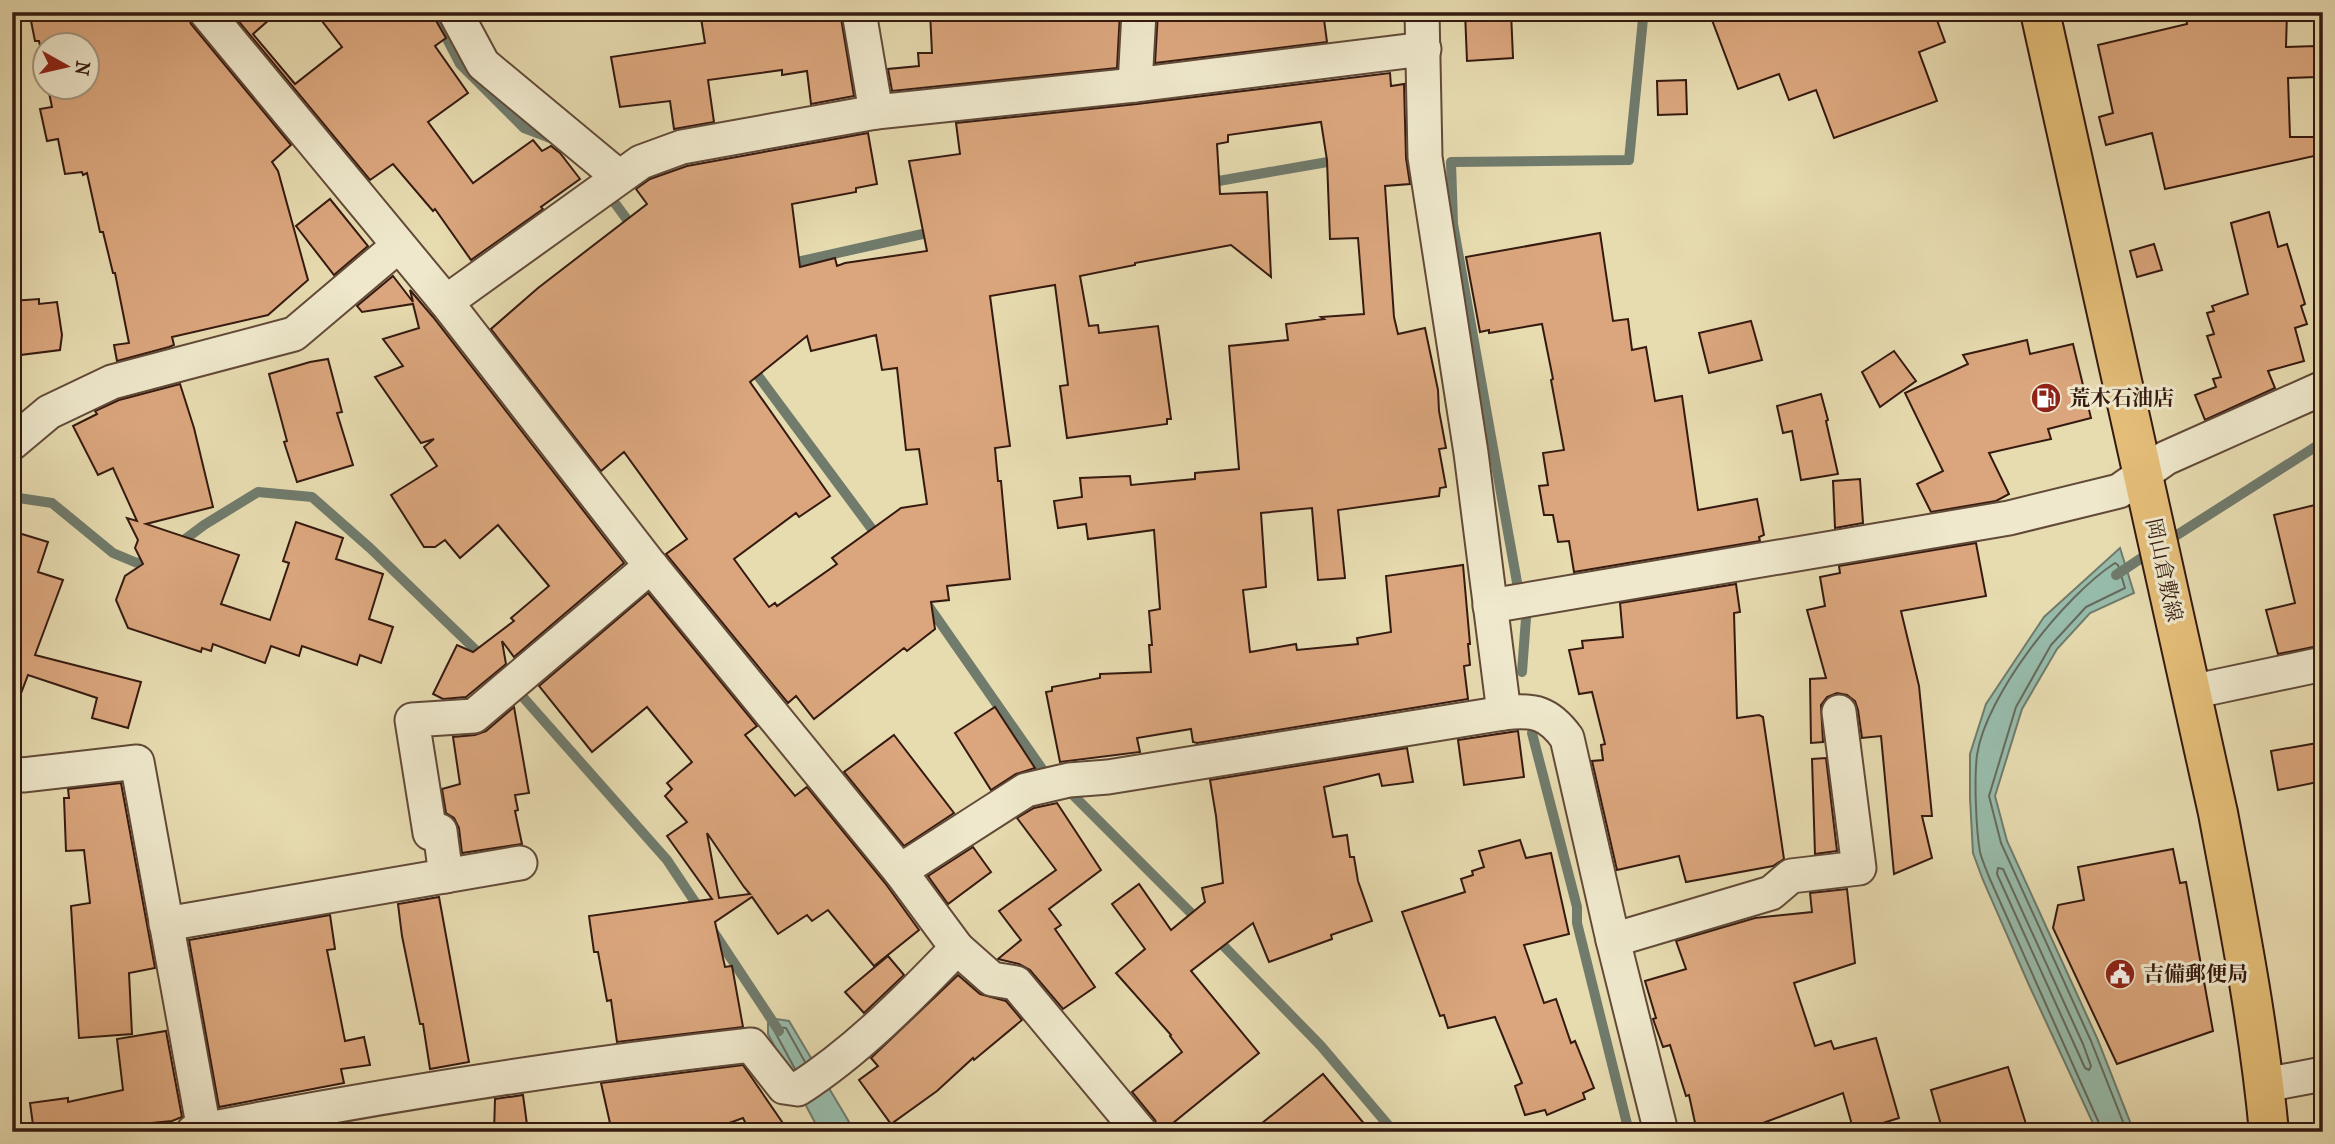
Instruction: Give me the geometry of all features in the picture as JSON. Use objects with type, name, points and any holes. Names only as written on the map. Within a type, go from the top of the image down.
[{"type":"main road","name":"岡山倉敷線","points":[[2040,12],[2218,813],[2241,933],[2265,1085],[2269,1132]]},
{"type":"street","points":[[206,12],[446,302],[651,566],[900,872],[957,948],[992,979],[1016,983],[1140,1132]]},
{"type":"street","points":[[456,12],[484,64],[609,184]]},
{"type":"street","points":[[859,12],[876,113]]},
{"type":"street","points":[[1135,85],[1139,12]]},
{"type":"street","points":[[1422,12],[1425,157],[1471,453],[1510,603],[1504,713]]},
{"type":"street","points":[[446,302],[640,162],[682,147],[876,113],[1135,85],[1424,49]]},
{"type":"street","points":[[12,443],[49,412],[112,382],[294,334],[398,246]]},
{"type":"street","points":[[1510,603],[2008,518],[2119,491],[2166,458],[2323,388]]},
{"type":"street","points":[[446,876],[440,831],[430,833],[412,720],[474,716],[651,566]]},
{"type":"street","points":[[2190,692],[2323,664]]},
{"type":"street","points":[[900,872],[1026,790],[1504,713],[1521,711],[1555,720],[1567,738],[1613,940],[1661,1132]]},
{"type":"street","points":[[1613,940],[1772,893],[1791,876],[1859,868],[1839,712]]},
{"type":"street","points":[[12,774],[137,762],[166,923],[198,1131],[319,1108],[630,1058],[751,1045],[784,1087],[812,1080],[910,997],[957,948]]},
{"type":"street","points":[[166,923],[520,863]]},
{"type":"street","points":[[2265,1085],[2323,1074]]},
{"type":"water","points":[[2120,548],[2134,593],[2090,613],[2057,649],[2022,709],[1995,796],[2007,841],[2097,1038],[2134,1132],[2097,1132],[2029,985],[1973,853],[1970,754],[1986,704],[2044,617]]},
{"type":"water","points":[[776,1019],[789,1021],[855,1132],[820,1132],[768,1034],[768,1023]]},
{"type":"building","points":[[51,12],[187,12],[191,24],[291,145],[272,162],[278,171],[308,280],[268,315],[172,337],[174,345],[117,361],[114,345],[129,343],[115,273],[103,232],[100,232],[87,173],[65,174],[58,139],[47,141],[40,109],[52,107],[51,102],[102,102],[102,32],[33,32],[30,16]]},
{"type":"building","points":[[231,12],[278,12],[253,34],[295,84],[342,47],[315,12],[431,12],[446,38],[435,46],[468,93],[428,122],[473,183],[533,140],[542,151],[551,146],[560,153],[580,179],[471,260],[435,209],[433,211],[393,164],[370,180]]},
{"type":"building","points":[[700,12],[840,12],[854,96],[811,104],[807,71],[782,75],[782,70],[708,80],[714,122],[674,129],[670,101],[620,107],[611,57],[705,43]]},
{"type":"building","points":[[930,12],[1120,12],[1117,68],[892,91],[888,69],[919,66],[918,53],[932,53]]},
{"type":"building","points":[[1158,12],[1323,12],[1327,42],[1155,63]]},
{"type":"building","points":[[1465,12],[1511,12],[1513,58],[1467,61]]},
{"type":"building","points":[[1709,12],[1934,12],[1945,42],[1919,52],[1937,101],[1834,138],[1816,90],[1789,100],[1779,74],[1738,89]]},
{"type":"building","points":[[2186,12],[2287,12],[2286,47],[2316,46],[2317,77],[2288,78],[2290,137],[2323,137],[2323,154],[2165,189],[2152,133],[2106,145],[2099,117],[2113,113],[2098,45],[2187,24]]},
{"type":"building","points":[[1390,73],[1391,86],[1404,84],[1406,158],[1410,184],[1385,186],[1394,317],[1398,334],[1425,328],[1438,390],[1446,448],[1439,449],[1446,487],[1440,488],[1439,496],[1338,510],[1345,578],[1318,580],[1312,508],[1261,513],[1266,587],[1243,590],[1250,652],[1296,644],[1297,650],[1358,644],[1357,638],[1391,632],[1386,576],[1463,565],[1470,644],[1470,665],[1464,666],[1468,699],[1197,743],[1193,742],[1191,729],[1137,738],[1140,752],[1060,762],[1046,692],[1052,691],[1052,687],[1100,678],[1100,674],[1151,672],[1149,611],[1160,609],[1154,530],[1088,539],[1086,524],[1058,528],[1054,501],[1082,497],[1080,478],[1130,476],[1131,485],[1195,479],[1195,473],[1239,469],[1229,346],[1288,340],[1286,324],[1324,319],[1321,317],[1364,314],[1358,238],[1330,239],[1327,160],[1321,122],[1228,135],[1228,142],[1217,144],[1220,194],[1267,192],[1271,277],[1231,245],[1080,276],[1089,326],[1098,325],[1099,333],[1158,326],[1171,419],[1167,419],[1167,424],[1067,438],[1060,386],[1068,385],[1055,285],[990,296],[1010,446],[995,448],[998,481],[1001,481],[1010,579],[947,586],[949,600],[931,602],[935,629],[907,651],[904,648],[814,719],[796,696],[788,703],[666,554],[687,539],[624,452],[601,471],[491,329],[538,288],[647,204],[636,189],[650,179],[687,166],[868,133],[877,184],[856,188],[856,192],[792,204],[800,267],[835,258],[837,266],[927,251],[909,161],[960,154],[956,123]],"holes":[[[876,335],[882,370],[897,368],[906,450],[919,449],[927,504],[901,508],[832,558],[837,564],[777,606],[775,603],[769,607],[734,559],[796,513],[799,517],[830,496],[750,382],[807,336],[811,351]]]},
{"type":"building","points":[[1686,80],[1687,114],[1658,115],[1657,81]]},
{"type":"building","points":[[330,199],[368,246],[334,275],[296,226]]},
{"type":"building","points":[[2269,212],[2278,247],[2287,244],[2305,304],[2301,306],[2307,324],[2295,328],[2304,361],[2268,371],[2275,388],[2205,420],[2195,395],[2216,387],[2213,379],[2221,377],[2207,336],[2214,334],[2207,313],[2214,311],[2212,306],[2248,294],[2231,223]]},
{"type":"building","points":[[1600,233],[1613,321],[1628,319],[1632,350],[1646,347],[1655,401],[1682,396],[1698,510],[1757,499],[1764,535],[1759,537],[1760,541],[1574,572],[1569,541],[1558,542],[1553,515],[1544,515],[1539,486],[1548,485],[1543,453],[1564,450],[1542,324],[1489,333],[1489,330],[1480,332],[1466,257]]},
{"type":"building","points":[[2154,244],[2162,270],[2137,277],[2130,251]]},
{"type":"building","points":[[393,276],[413,302],[410,290],[433,317],[624,563],[514,657],[502,641],[506,664],[466,697],[443,699],[433,694],[457,645],[473,652],[514,621],[511,618],[549,586],[498,525],[460,558],[445,540],[435,547],[424,547],[391,495],[437,466],[424,447],[434,439],[421,443],[375,377],[403,366],[383,339],[419,328],[413,304],[362,312],[357,306]]},
{"type":"building","points":[[39,299],[39,304],[57,302],[62,335],[60,350],[12,356],[12,301]]},
{"type":"building","points":[[1751,321],[1762,360],[1709,373],[1699,333]]},
{"type":"building","points":[[2027,340],[2030,354],[2073,344],[2091,418],[2048,429],[2051,439],[1989,453],[2009,494],[1996,501],[1931,512],[1917,484],[1943,471],[1905,393],[1968,364],[1963,355]]},
{"type":"building","points":[[1894,351],[1916,381],[1880,407],[1862,372]]},
{"type":"building","points":[[328,359],[342,412],[337,413],[353,465],[297,482],[284,442],[287,441],[269,374]]},
{"type":"building","points":[[180,384],[194,428],[213,507],[146,524],[239,555],[221,604],[270,620],[289,563],[283,561],[296,522],[343,538],[336,559],[383,574],[369,619],[393,627],[381,663],[360,655],[357,665],[302,646],[299,656],[271,646],[265,663],[213,644],[211,651],[202,648],[201,652],[128,628],[116,600],[125,576],[143,564],[135,548],[138,540],[127,518],[137,521],[113,468],[98,475],[73,426],[97,414],[95,411],[119,400]]},
{"type":"building","points":[[1821,394],[1838,474],[1801,480],[1792,431],[1783,433],[1777,406]]},
{"type":"building","points":[[1860,479],[1863,523],[1835,528],[1833,481]]},
{"type":"building","points":[[2323,503],[2323,645],[2278,654],[2266,610],[2295,603],[2274,515]]},
{"type":"building","points":[[12,531],[48,542],[38,572],[63,580],[35,655],[141,682],[128,728],[92,718],[97,698],[28,675],[15,709],[12,708]]},
{"type":"building","points":[[1976,543],[1986,596],[1901,611],[1919,686],[1932,816],[1922,816],[1932,858],[1894,874],[1881,736],[1862,738],[1855,701],[1847,695],[1837,693],[1827,697],[1821,705],[1823,742],[1811,743],[1810,679],[1826,678],[1807,610],[1825,606],[1820,577],[1840,573],[1839,566]]},
{"type":"building","points":[[1736,584],[1740,612],[1734,613],[1737,718],[1759,715],[1763,717],[1784,859],[1773,866],[1686,882],[1679,856],[1617,870],[1592,761],[1603,760],[1601,745],[1605,744],[1592,692],[1579,694],[1569,650],[1583,648],[1582,641],[1623,637],[1620,603]]},
{"type":"building","points":[[648,593],[757,726],[745,735],[795,796],[807,787],[885,883],[919,930],[874,966],[828,910],[812,921],[807,915],[778,934],[752,897],[715,922],[725,967],[732,966],[743,1027],[617,1042],[611,1000],[607,1001],[598,952],[594,952],[589,916],[712,899],[667,836],[687,822],[665,796],[672,789],[667,783],[692,762],[647,707],[592,752],[539,686]],"holes":[[[707,833],[750,894],[719,898]]]},
{"type":"building","points":[[514,707],[529,793],[515,795],[518,810],[515,811],[522,844],[462,853],[459,828],[454,818],[446,813],[442,789],[460,784],[453,737],[486,731]]},
{"type":"building","points":[[995,707],[1035,768],[1016,774],[991,790],[955,733]]},
{"type":"building","points":[[1518,731],[1524,777],[1464,785],[1458,740]]},
{"type":"building","points":[[894,735],[954,813],[904,846],[844,772]]},
{"type":"building","points":[[2323,742],[2323,781],[2278,790],[2271,751]]},
{"type":"building","points":[[1407,748],[1413,782],[1382,786],[1379,774],[1324,787],[1333,837],[1347,835],[1350,857],[1354,857],[1358,881],[1372,921],[1331,935],[1332,939],[1269,962],[1253,923],[1191,971],[1259,1053],[1159,1132],[1155,1120],[1132,1092],[1182,1052],[1171,1035],[1116,973],[1145,949],[1112,904],[1139,884],[1171,930],[1205,902],[1202,888],[1223,883],[1210,780]]},
{"type":"building","points":[[1826,758],[1837,851],[1815,854],[1812,759]]},
{"type":"building","points":[[121,783],[155,968],[129,973],[132,1034],[79,1038],[71,906],[90,903],[84,850],[66,851],[64,798],[69,798],[68,789]]},
{"type":"building","points":[[1057,803],[1101,870],[1049,909],[1061,925],[1055,929],[1095,987],[1063,1009],[1030,970],[998,959],[1021,940],[999,911],[1056,870],[1017,818],[1034,808]]},
{"type":"building","points":[[1520,840],[1526,858],[1551,853],[1569,934],[1524,945],[1544,1003],[1556,999],[1571,1043],[1575,1041],[1594,1088],[1583,1093],[1585,1099],[1547,1115],[1545,1110],[1525,1115],[1515,1086],[1522,1083],[1495,1017],[1448,1028],[1444,1015],[1440,1016],[1402,912],[1465,892],[1461,879],[1484,867],[1479,851]]},
{"type":"building","points":[[973,847],[991,872],[948,904],[928,876]]},
{"type":"building","name":"吉備郵便局","points":[[2173,849],[2180,883],[2186,882],[2213,1031],[2117,1064],[2053,928],[2058,905],[2084,900],[2078,867]]},
{"type":"building","points":[[1847,889],[1855,963],[1794,983],[1815,1046],[1831,1041],[1834,1049],[1876,1038],[1899,1118],[1854,1132],[1843,1093],[1739,1132],[1697,1132],[1689,1095],[1686,1096],[1670,1045],[1663,1047],[1653,1019],[1656,1018],[1645,981],[1686,969],[1676,941],[1755,918],[1812,912],[1810,893]]},
{"type":"building","points":[[439,897],[469,1062],[430,1069],[423,1024],[420,1024],[402,936],[398,904]]},
{"type":"building","points":[[330,915],[335,949],[327,950],[345,1041],[364,1037],[370,1065],[341,1069],[344,1083],[219,1107],[189,940]]},
{"type":"building","points":[[888,956],[904,975],[864,1013],[845,992]]},
{"type":"building","points":[[958,975],[980,994],[1006,1001],[1022,1020],[974,1060],[973,1058],[937,1091],[891,1124],[859,1080],[878,1066],[871,1058]]},
{"type":"building","points":[[166,1031],[182,1117],[172,1121],[142,1124],[143,1132],[34,1132],[30,1103],[68,1098],[68,1102],[123,1090],[117,1039]]},
{"type":"building","points":[[743,1065],[789,1132],[750,1132],[743,1118],[704,1132],[612,1132],[601,1083]]},
{"type":"building","points":[[2008,1067],[2026,1124],[2000,1132],[1943,1132],[1931,1090]]},
{"type":"building","points":[[1323,1074],[1371,1132],[1251,1132]]},
{"type":"building","points":[[523,1095],[528,1132],[494,1132],[495,1099]]},
{"type":"waterway","points":[[433,12],[460,64],[524,128],[553,139]]},
{"type":"waterway","points":[[1522,672],[1526,618],[1518,588],[1453,224],[1451,162],[1629,160],[1643,19],[1647,12]]},
{"type":"waterway","points":[[1207,183],[1339,160]]},
{"type":"waterway","points":[[606,191],[634,229]]},
{"type":"waterway","points":[[788,264],[936,231]]},
{"type":"waterway","points":[[750,365],[880,540]]},
{"type":"waterway","points":[[2166,542],[2323,442]]},
{"type":"waterway","points":[[176,546],[204,525],[258,492],[312,497],[370,548],[485,659]]},
{"type":"waterway","points":[[12,497],[52,503],[113,553],[137,563],[154,560]]},
{"type":"waterway","points":[[2116,575],[2152,551]]},
{"type":"waterway","points":[[925,601],[1047,776],[1052,779]]},
{"type":"waterway","points":[[514,687],[667,860],[701,911]]},
{"type":"waterway","points":[[1532,733],[1577,907],[1577,923],[1629,1132]]},
{"type":"waterway","points":[[1065,787],[1200,922]]},
{"type":"waterway","points":[[711,928],[779,1031]]},
{"type":"waterway","points":[[1214,936],[1321,1046],[1394,1132]]},
{"type":"place","name":"荒木石油店","points":[[2046,398]]},
{"type":"place","name":"吉備郵便局","points":[[2120,974]]}]
